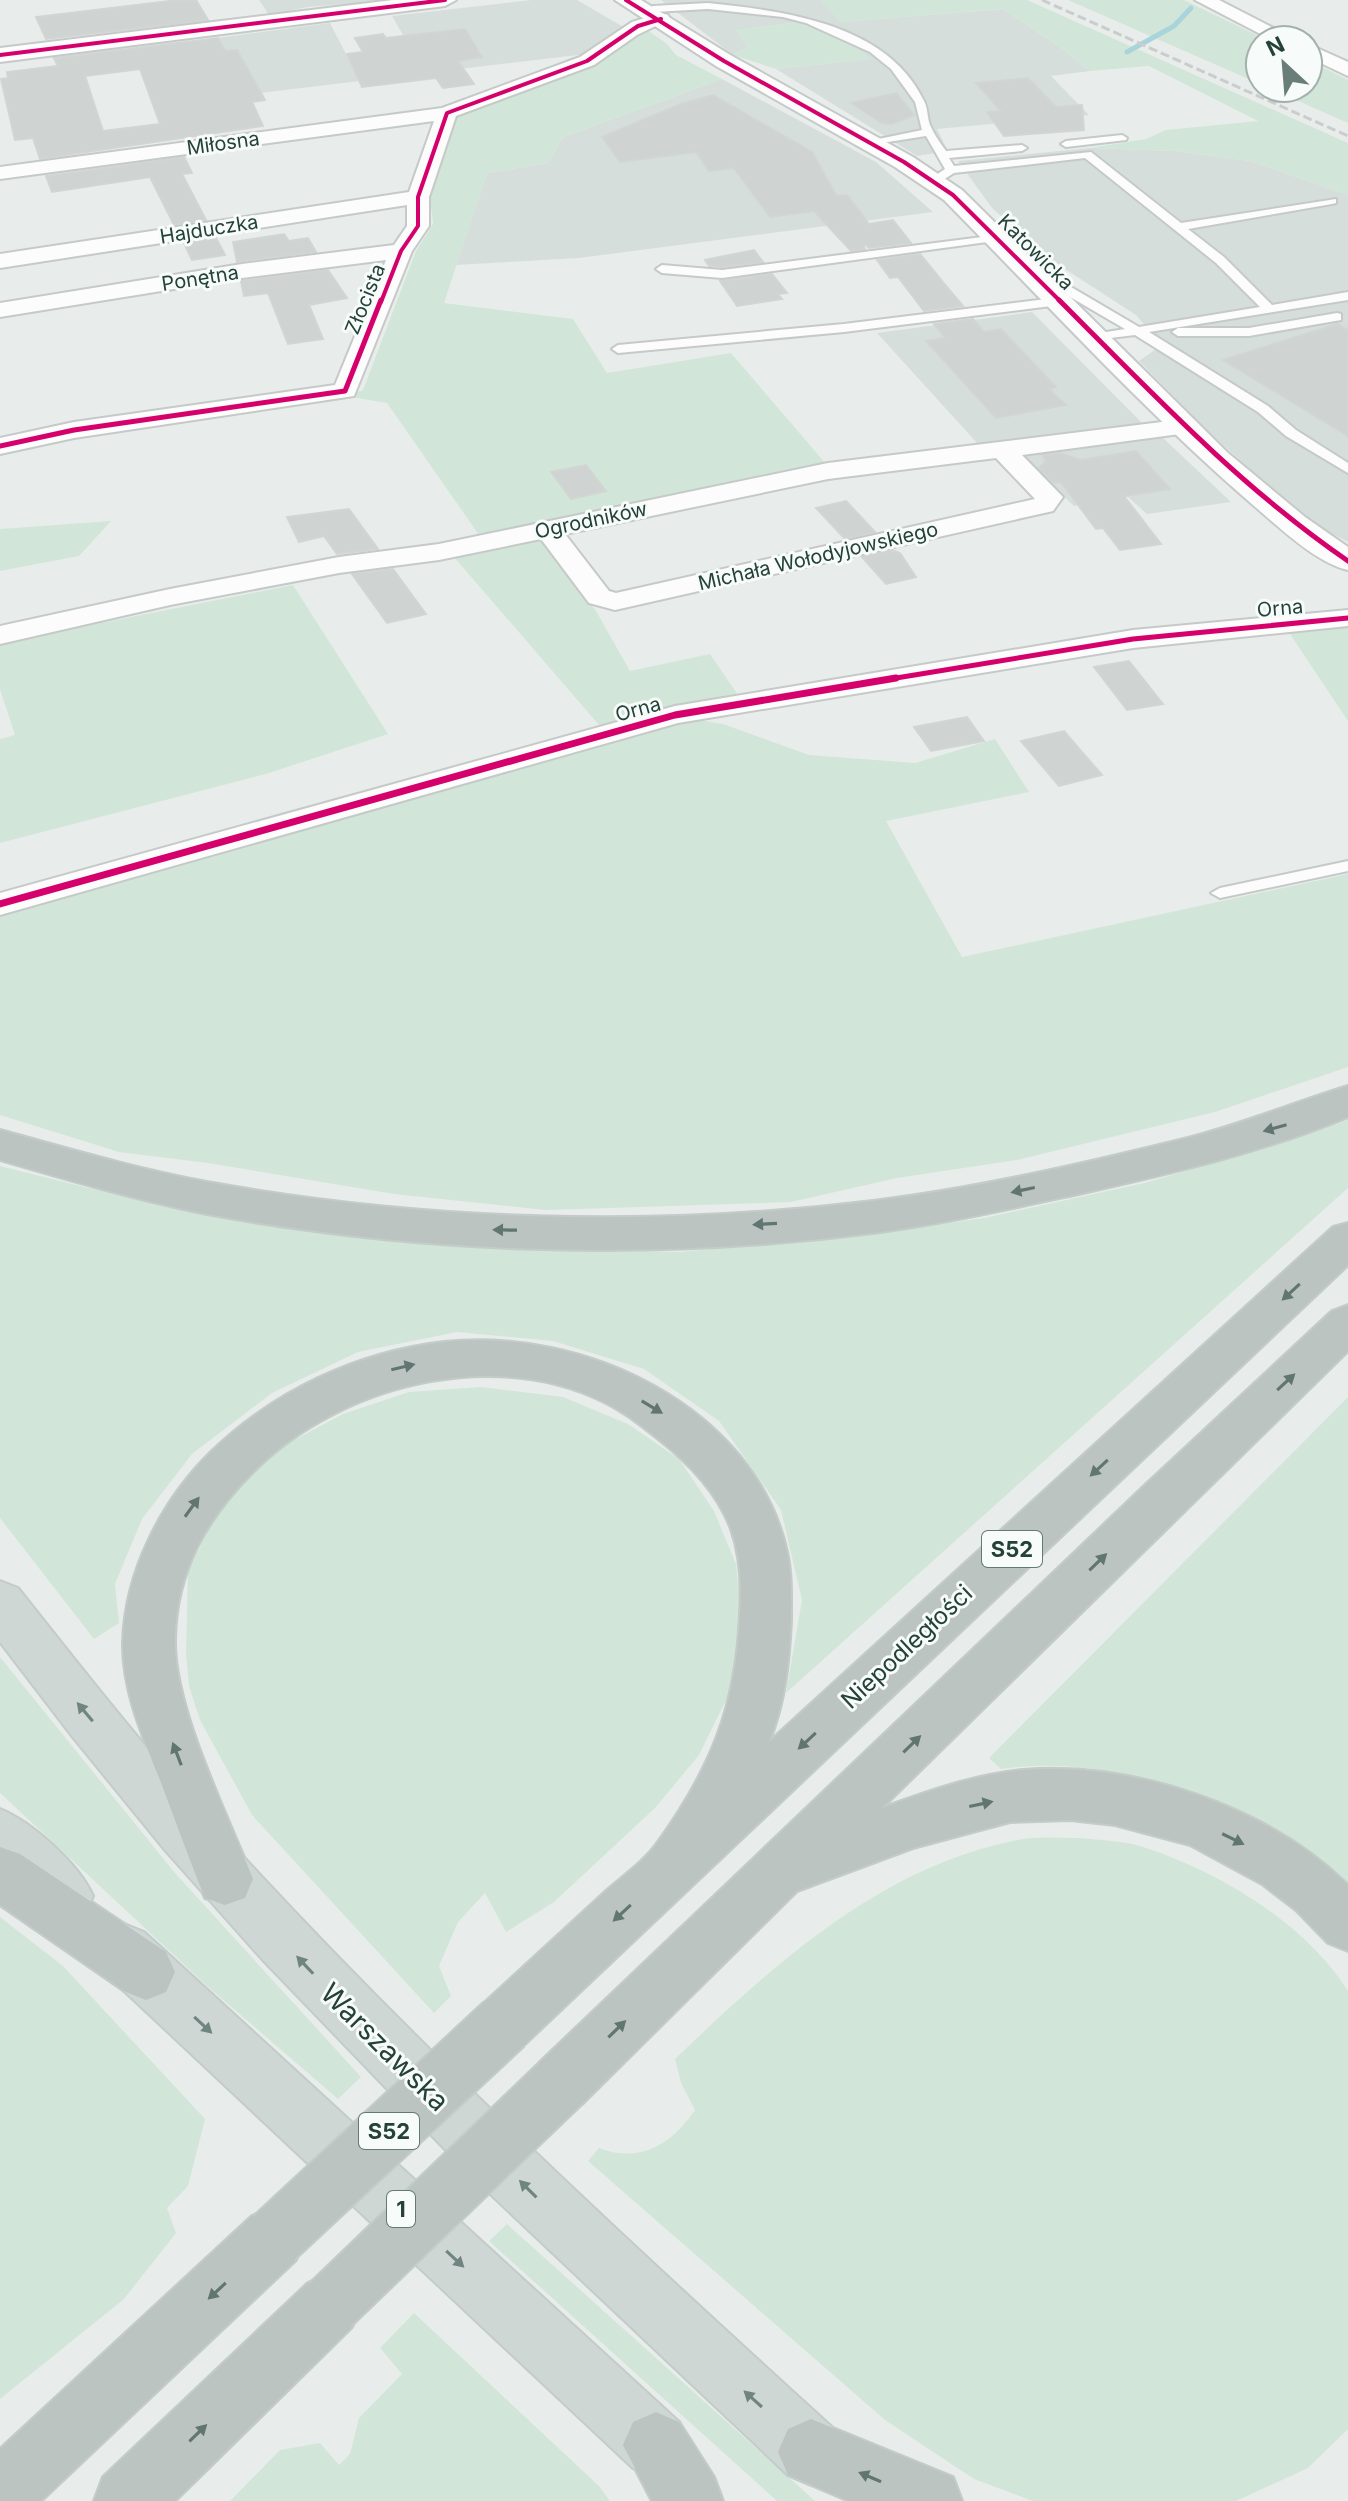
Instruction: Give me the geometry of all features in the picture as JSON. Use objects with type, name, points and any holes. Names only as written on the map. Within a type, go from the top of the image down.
[{"type":"highway","points":[[0,1145],[177,1192],[358,1219],[489,1229],[648,1231],[848,1220],[1012,1193],[1169,1159],[1309,1118],[1348,1101]]},
{"type":"highway","name":"Niepodległości","points":[[90,2410],[1348,1239]]},
{"type":"highway","name":"S52","points":[[134,2496],[1159,1502],[1348,1323]]},
{"type":"highway","points":[[225,1879],[155,1697],[149,1642],[154,1591],[186,1514],[232,1456],[290,1411],[360,1378],[410,1364],[462,1358],[520,1360],[576,1371],[622,1388],[674,1420],[717,1462],[743,1500],[762,1545],[766,1604],[763,1655],[752,1719],[723,1784],[678,1860]]},
{"type":"highway","points":[[776,1876],[864,1838],[938,1813],[1024,1795],[1114,1799],[1197,1821],[1276,1860],[1334,1908],[1348,1924]]},
{"type":"highway","points":[[0,1873],[146,1972]]},
{"type":"highway","points":[[0,2459],[90,2410]]},
{"type":"highway","name":"S52","points":[[0,2494],[90,2410]]},
{"type":"highway","points":[[656,2445],[690,2501]]},
{"type":"highway","points":[[811,2452],[929,2501]]},
{"type":"main road","name":"Warszawska","points":[[0,1603],[50,1671],[225,1879],[358,2021],[583,2244],[811,2452]]},
{"type":"main road","name":"1","points":[[0,1835],[656,2445]]},
{"type":"street","points":[[0,55],[445,0]]},
{"type":"street","name":"Katowicka","points":[[626,0],[653,9],[724,61],[869,142],[942,169],[998,238],[1186,427],[1294,524],[1348,561]]},
{"type":"street","points":[[1204,0],[1254,24]]},
{"type":"street","points":[[447,113],[584,62],[608,49],[653,9]]},
{"type":"street","points":[[1324,58],[1348,70]]},
{"type":"street","name":"Miłosna","points":[[0,173],[447,113]]},
{"type":"street","name":"Złocista","points":[[0,446],[74,430],[345,391],[401,251],[418,226],[418,197],[447,113]]},
{"type":"street","name":"Hajduczka","points":[[0,261],[418,197]]},
{"type":"street","name":"Ponętna","points":[[0,310],[242,271],[401,251]]},
{"type":"street","name":"Ogrodników","points":[[0,635],[170,597],[339,565],[439,552],[839,469],[1186,427]]},
{"type":"street","name":"Michała Wołodyjowskiego","points":[[547,529],[599,597],[615,602],[1044,505],[1050,497],[1001,449]]},
{"type":"street","name":"Orna","points":[[0,904],[675,715],[1133,639],[1348,618]]},
{"type":"lane","points":[[653,9],[708,6],[751,8],[784,14],[824,27],[874,50],[895,67],[920,102],[942,169]]},
{"type":"lane","points":[[869,142],[929,132]]},
{"type":"lane","points":[[1047,145],[1122,138]]},
{"type":"lane","points":[[942,169],[1032,147]]},
{"type":"lane","points":[[942,169],[1087,154],[1220,260],[1268,308]]},
{"type":"lane","points":[[1180,227],[1332,201]]},
{"type":"lane","points":[[662,269],[722,274],[998,238]]},
{"type":"lane","points":[[1026,266],[1263,409],[1291,433],[1348,469]]},
{"type":"lane","points":[[1098,337],[1348,296]]},
{"type":"lane","points":[[618,349],[859,326],[1063,301]]},
{"type":"lane","points":[[1138,331],[1249,332],[1337,317]]},
{"type":"lane","points":[[1220,893],[1348,866]]},
{"type":"shaded area","points":[[259,0],[393,0],[308,7],[269,15]]},
{"type":"shaded area","points":[[531,0],[577,0],[632,32],[595,53],[425,73],[392,16]]},
{"type":"shaded area","points":[[661,0],[821,0],[841,22],[1003,9],[1090,71],[1051,76],[1089,115],[937,129],[948,151],[917,156],[776,69],[871,59],[843,40],[798,22],[737,30],[747,48],[733,55]]},
{"type":"shaded area","points":[[330,23],[360,81],[201,100],[179,43]]},
{"type":"shaded area","points":[[722,79],[876,162],[933,212],[579,258],[456,265],[487,173],[548,163],[563,137]]},
{"type":"shaded area","points":[[1090,148],[1174,151],[1251,161],[1348,195],[1348,542],[1323,529],[1263,482],[1203,426],[1139,361],[1162,345],[1136,315],[1051,260],[992,208],[958,161]]},
{"type":"shaded area","points":[[1032,312],[1144,425],[978,444],[877,333]]},
{"type":"shaded area","points":[[1162,437],[1231,502],[1147,514],[1128,497],[1074,506],[1019,454]]},
{"type":"green space","points":[[821,0],[1027,0],[1244,97],[1244,104],[1260,104],[1348,143],[1348,195],[1251,161],[1174,151],[1090,148],[1146,139],[1166,130],[1258,121],[1149,66],[1090,71],[1003,9],[841,22]]},
{"type":"green space","points":[[1068,0],[1184,0],[1244,29],[1244,77]]},
{"type":"green space","points":[[798,22],[843,40],[872,59],[776,69],[733,55],[747,48],[736,30]]},
{"type":"green space","points":[[647,30],[666,43],[676,55],[722,79],[563,137],[548,163],[487,173],[444,303],[573,319],[607,373],[731,353],[826,464],[479,535],[387,403],[345,396],[363,390],[416,251],[433,224],[430,196],[455,118],[591,64]]},
{"type":"green space","points":[[1324,68],[1348,80],[1348,123],[1305,104],[1324,104]]},
{"type":"green space","points":[[111,521],[79,556],[0,571],[0,529]]},
{"type":"green space","points":[[539,538],[596,611],[630,671],[710,654],[738,695],[599,725],[454,557]]},
{"type":"green space","points":[[293,585],[388,734],[266,774],[0,843],[0,739],[15,735],[0,689],[0,643]]},
{"type":"green space","points":[[1348,625],[1348,721],[1288,631]]},
{"type":"green space","points":[[693,719],[723,724],[809,755],[915,763],[995,739],[1029,792],[886,821],[962,957],[1348,874],[1348,1067],[1215,1112],[1017,1160],[897,1178],[791,1202],[546,1210],[394,1194],[208,1163],[119,1152],[0,1115],[0,915]]},
{"type":"green space","points":[[1348,1120],[1348,1188],[786,1693],[802,1600],[781,1510],[719,1421],[644,1369],[553,1341],[457,1332],[358,1352],[272,1393],[192,1454],[142,1519],[115,1584],[119,1623],[94,1639],[0,1518],[0,1166],[165,1207],[312,1233],[497,1247],[680,1252],[862,1235],[984,1218],[1144,1183],[1274,1146]]},
{"type":"green space","points":[[480,1387],[563,1397],[628,1424],[679,1459],[714,1511],[736,1564],[743,1632],[729,1694],[699,1755],[655,1808],[554,1902],[506,1932],[485,1893],[458,1922],[439,1966],[451,1996],[434,2013],[252,1815],[200,1720],[189,1686],[186,1652],[188,1572],[217,1512],[279,1448],[343,1414],[409,1392]]},
{"type":"green space","points":[[1348,1397],[1348,1886],[1284,1836],[1211,1800],[1142,1778],[1107,1771],[1036,1766],[1001,1769],[989,1758]]},
{"type":"green space","points":[[0,1657],[175,1873],[361,2077],[338,2099],[207,1986],[0,1793]]},
{"type":"green space","points":[[1080,1838],[1140,1846],[1228,1884],[1283,1921],[1308,1943],[1348,1991],[1348,2429],[1308,2468],[1236,2501],[1033,2501],[974,2479],[885,2420],[588,2161],[599,2148],[628,2154],[641,2152],[654,2148],[676,2133],[695,2110],[681,2083],[675,2059],[789,1957],[872,1898],[964,1854],[1021,1839]]},
{"type":"green space","points":[[0,1917],[63,1966],[205,2119],[188,2186],[167,2208],[176,2233],[124,2299],[0,2399]]},
{"type":"green space","points":[[507,2224],[815,2501],[777,2501],[489,2241]]},
{"type":"green space","points":[[414,2313],[599,2486],[610,2501],[230,2501],[280,2450],[320,2443],[339,2465],[350,2454],[359,2418],[402,2374],[380,2348]]},
{"type":"building","points":[[196,0],[208,20],[46,39],[36,17]]},
{"type":"building","points":[[465,29],[482,57],[458,61],[474,84],[443,88],[436,78],[362,87],[347,54],[363,52],[355,38],[383,34],[386,38]]},
{"type":"building","points":[[218,38],[225,51],[237,50],[265,100],[252,102],[263,126],[40,159],[33,138],[15,140],[1,79],[8,78],[7,72],[58,66],[54,58]],"holes":[[[140,69],[160,124],[103,131],[85,76]]]},
{"type":"building","points":[[1028,78],[1056,107],[1082,105],[1084,130],[1004,136],[987,112],[1001,111],[976,83]]},
{"type":"building","points":[[896,93],[914,115],[892,124],[882,123],[851,103]]},
{"type":"building","points":[[713,95],[812,152],[836,195],[848,196],[869,224],[893,220],[911,243],[869,248],[863,245],[865,249],[851,251],[814,211],[770,217],[734,168],[709,171],[696,152],[620,162],[602,137],[681,104]]},
{"type":"building","points":[[184,157],[192,173],[182,174],[206,220],[174,225],[150,177],[52,192],[46,176]]},
{"type":"building","points":[[284,234],[289,241],[308,238],[316,252],[237,262],[233,242]]},
{"type":"building","points":[[216,238],[225,255],[192,260],[184,243]]},
{"type":"building","points":[[754,250],[763,262],[722,267],[709,266],[705,260]]},
{"type":"building","points":[[920,254],[963,306],[924,311],[898,277],[890,278],[877,260]]},
{"type":"building","points":[[328,270],[347,298],[309,305],[323,339],[288,344],[268,293],[244,296],[241,281]]},
{"type":"building","points":[[772,274],[787,293],[778,294],[782,299],[737,306],[720,281]]},
{"type":"building","points":[[973,319],[984,332],[1001,329],[1056,387],[1049,389],[1066,405],[996,418],[926,341],[945,338],[934,324]]},
{"type":"building","points":[[1337,324],[1348,330],[1348,436],[1223,360]]},
{"type":"building","points":[[1136,451],[1170,489],[1124,496],[1161,544],[1120,550],[1103,528],[1096,529],[1061,482],[1054,483],[1039,468],[1046,461],[1042,455],[1060,453],[1080,460]]},
{"type":"building","points":[[586,465],[606,491],[571,499],[551,472]]},
{"type":"building","points":[[846,501],[875,532],[845,539],[816,508]]},
{"type":"building","points":[[349,509],[378,549],[337,554],[324,536],[299,542],[287,517]]},
{"type":"building","points":[[892,550],[900,553],[916,577],[886,584],[862,557]]},
{"type":"building","points":[[393,569],[426,614],[387,623],[352,574]]},
{"type":"building","points":[[1129,661],[1163,704],[1127,710],[1094,667]]},
{"type":"building","points":[[967,717],[984,741],[931,751],[914,727]]},
{"type":"building","points":[[1064,731],[1102,775],[1059,786],[1021,741]]},
{"type":"waterway","points":[[1127,52],[1174,26],[1191,8]]},
{"type":"railway","points":[[1042,0],[1348,136]]},
{"type":"cycle path","points":[[0,55],[445,0]]},
{"type":"cycle path","points":[[626,0],[724,61],[904,162],[953,195],[1218,459],[1294,524],[1348,561]]},
{"type":"cycle path","points":[[0,446],[74,430],[345,391],[401,251],[418,226],[418,197],[447,113],[587,61],[638,26],[661,19]]},
{"type":"cycle path","points":[[0,904],[675,715],[1133,639],[1348,618]]}]
